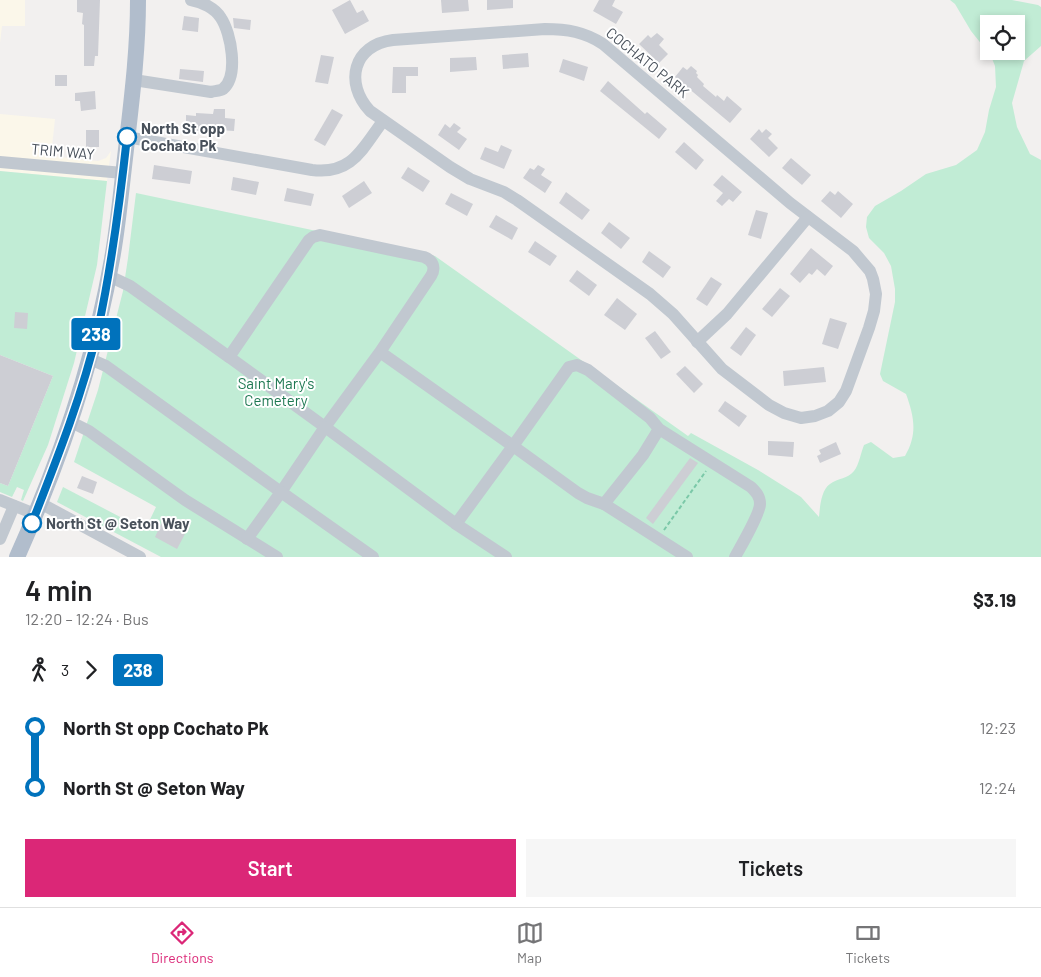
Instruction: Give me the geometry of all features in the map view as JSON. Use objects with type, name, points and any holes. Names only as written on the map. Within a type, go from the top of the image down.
[{"type":"main road","points":[[17,557],[71,422],[90,359],[109,276],[134,80],[138,0]]},
{"type":"street","points":[[134,80],[211,92],[222,89],[230,79],[232,61],[228,33],[220,16],[200,2],[191,0]]},
{"type":"street","name":"COCHATO PARK","points":[[556,29],[574,31],[589,36],[603,44],[808,217],[853,251],[865,264],[874,280],[876,302],[849,384],[839,402],[828,411],[815,416],[801,418],[769,405],[732,377],[697,342],[670,311],[650,294],[525,205],[504,192],[479,183],[454,170],[383,121],[366,107],[359,96],[355,83],[356,70],[360,59],[374,45],[394,40],[556,29]]},
{"type":"street","points":[[127,137],[312,170],[327,171],[340,168],[352,162],[383,121]]},
{"type":"street","name":"TRIM WAY","points":[[0,162],[123,173]]},
{"type":"street","points":[[697,342],[727,314],[808,217]]},
{"type":"street","points":[[229,357],[310,240],[315,236],[320,235],[424,257],[433,264],[432,274],[380,352],[247,539]]},
{"type":"street","points":[[109,276],[130,286],[456,524],[506,557]]},
{"type":"street","points":[[380,352],[578,493],[604,504],[686,557]]},
{"type":"street","points":[[90,359],[106,366],[374,557]]},
{"type":"street","points":[[456,524],[569,367],[577,365],[588,370],[650,418],[659,429],[751,486],[760,498],[760,509],[735,557]]},
{"type":"street","points":[[71,422],[89,431],[190,504],[276,557]]},
{"type":"street","points":[[604,504],[643,455],[659,429]]},
{"type":"street","points":[[0,500],[14,506],[38,508],[140,557]]},
{"type":"street","points":[[0,539],[14,506]]},
{"type":"path","points":[[658,538],[712,462]]},
{"type":"shaded area","points":[[0,0],[25,0],[25,26],[2,26],[0,43]]},
{"type":"shaded area","points":[[0,114],[55,119],[51,156],[98,161],[106,158],[111,151],[107,181],[0,171]]},
{"type":"green space","name":"Saint Mary's Cemetery","points":[[950,0],[1012,0],[1041,7],[1041,46],[1024,61],[1012,103],[1017,127],[1030,154],[1041,160],[1041,557],[161,557],[57,502],[63,487],[145,530],[156,507],[74,462],[98,390],[123,291],[136,193],[435,256],[688,436],[691,433],[758,470],[801,497],[819,517],[821,499],[825,490],[830,484],[849,476],[854,471],[864,445],[871,442],[893,458],[905,456],[912,440],[913,417],[906,394],[883,381],[880,374],[895,302],[895,289],[891,266],[884,253],[869,238],[866,227],[867,217],[875,206],[926,174],[956,165],[977,150],[985,132],[996,87],[995,66],[993,60],[1025,60],[1025,15],[980,15],[980,42],[955,4]]},
{"type":"green space","points":[[0,171],[107,181],[97,265],[74,363],[48,445],[23,501],[21,500],[24,490],[17,487],[12,497],[0,492],[0,483],[8,486],[53,376],[0,355]]},
{"type":"building","points":[[77,0],[100,0],[98,56],[95,56],[94,66],[84,66],[83,13],[77,12]]},
{"type":"building","points":[[350,0],[357,13],[363,10],[369,21],[345,34],[332,10]]},
{"type":"building","points":[[441,0],[468,0],[469,11],[442,13]]},
{"type":"building","points":[[487,0],[513,0],[513,8],[487,10]]},
{"type":"building","points":[[599,0],[615,0],[612,6],[623,12],[616,24],[593,11]]},
{"type":"building","points":[[184,16],[199,18],[198,32],[182,30]]},
{"type":"building","points":[[233,18],[251,20],[250,30],[234,28]]},
{"type":"building","points":[[657,33],[664,39],[659,45],[668,54],[659,63],[639,44],[648,35],[651,38]]},
{"type":"building","points":[[528,53],[529,67],[503,69],[502,55]]},
{"type":"building","points":[[321,55],[334,57],[328,84],[315,82]]},
{"type":"building","points":[[476,57],[477,70],[450,72],[450,58]]},
{"type":"building","points":[[563,59],[588,67],[584,81],[559,72]]},
{"type":"building","points":[[691,66],[697,71],[697,77],[704,84],[703,86],[716,97],[717,95],[724,101],[727,96],[742,109],[730,123],[675,77],[683,67],[687,70]]},
{"type":"building","points":[[393,67],[418,67],[418,76],[406,76],[406,93],[392,93]]},
{"type":"building","points":[[180,69],[204,71],[203,82],[179,79]]},
{"type":"building","points":[[55,75],[67,75],[67,86],[55,86]]},
{"type":"building","points":[[608,81],[645,114],[647,112],[667,129],[659,139],[600,91]]},
{"type":"building","points":[[95,91],[96,109],[81,111],[80,101],[75,101],[75,93]]},
{"type":"building","points":[[214,109],[225,109],[225,118],[235,119],[234,131],[203,129],[202,131],[194,131],[194,128],[186,128],[186,115],[196,116],[196,113],[213,114]]},
{"type":"building","points":[[332,109],[343,115],[325,146],[314,140]]},
{"type":"building","points":[[454,123],[461,128],[457,132],[467,139],[459,150],[438,135],[445,124],[450,128]]},
{"type":"building","points":[[759,129],[762,133],[766,129],[772,134],[768,138],[778,148],[769,157],[750,139]]},
{"type":"building","points":[[86,130],[99,130],[99,147],[86,147]]},
{"type":"building","points":[[684,142],[704,160],[696,170],[675,152]]},
{"type":"building","points":[[501,145],[512,150],[504,169],[480,159],[485,147],[498,152]]},
{"type":"building","points":[[791,158],[811,175],[802,185],[782,168]]},
{"type":"building","points":[[154,165],[192,171],[190,184],[152,179]]},
{"type":"building","points":[[538,165],[545,169],[541,175],[552,182],[545,193],[523,178],[530,168],[534,170]]},
{"type":"building","points":[[408,167],[430,181],[423,192],[401,178]]},
{"type":"building","points":[[722,175],[742,192],[733,202],[729,199],[722,206],[716,201],[723,193],[713,185]]},
{"type":"building","points":[[233,177],[259,182],[256,195],[231,190]]},
{"type":"building","points":[[364,181],[372,193],[349,208],[342,196]]},
{"type":"building","points":[[287,188],[314,194],[311,206],[284,201]]},
{"type":"building","points":[[830,191],[835,195],[838,191],[853,204],[841,218],[821,201]]},
{"type":"building","points":[[566,192],[590,210],[582,220],[559,203]]},
{"type":"building","points":[[451,193],[473,204],[467,216],[445,204]]},
{"type":"building","points":[[756,210],[768,213],[761,239],[748,235]]},
{"type":"building","points":[[496,215],[518,228],[512,240],[489,227]]},
{"type":"building","points":[[609,222],[630,238],[621,249],[601,233]]},
{"type":"building","points":[[535,241],[557,256],[550,266],[528,252]]},
{"type":"building","points":[[811,248],[833,266],[825,276],[817,269],[812,275],[809,273],[800,283],[790,274]]},
{"type":"building","points":[[649,251],[671,267],[663,278],[642,262]]},
{"type":"building","points":[[577,270],[597,285],[589,296],[569,281]]},
{"type":"building","points":[[711,277],[722,284],[707,306],[696,299]]},
{"type":"building","points":[[780,288],[790,296],[772,317],[762,309]]},
{"type":"building","points":[[617,298],[637,314],[625,330],[604,315]]},
{"type":"building","points":[[15,312],[28,313],[27,329],[14,328]]},
{"type":"building","points":[[830,318],[847,323],[838,349],[822,344]]},
{"type":"building","points":[[746,327],[756,335],[741,356],[730,348]]},
{"type":"building","points":[[655,331],[671,352],[661,359],[645,338]]},
{"type":"building","points":[[0,355],[53,376],[8,486],[0,483]]},
{"type":"building","points":[[685,366],[703,384],[694,393],[676,374]]},
{"type":"building","points":[[824,367],[826,382],[784,386],[783,371]]},
{"type":"building","points":[[725,401],[747,416],[739,427],[718,411]]},
{"type":"building","points":[[768,441],[794,442],[793,457],[768,455]]},
{"type":"building","points":[[836,442],[841,454],[820,463],[817,456],[821,454],[819,450]]},
{"type":"building","points":[[690,458],[698,463],[653,524],[646,518]]},
{"type":"building","points":[[82,476],[97,482],[93,494],[77,488]]},
{"type":"building","points":[[162,522],[185,534],[177,549],[155,537]]},
{"type":"bus line","name":"238","points":[[32,523],[55,468],[71,422],[97,330],[114,244],[127,137]]},
{"type":"place","name":"North St opp Cochato Pk","points":[[127,137]]},
{"type":"place","name":"North St @ Seton Way","points":[[32,523]]}]
